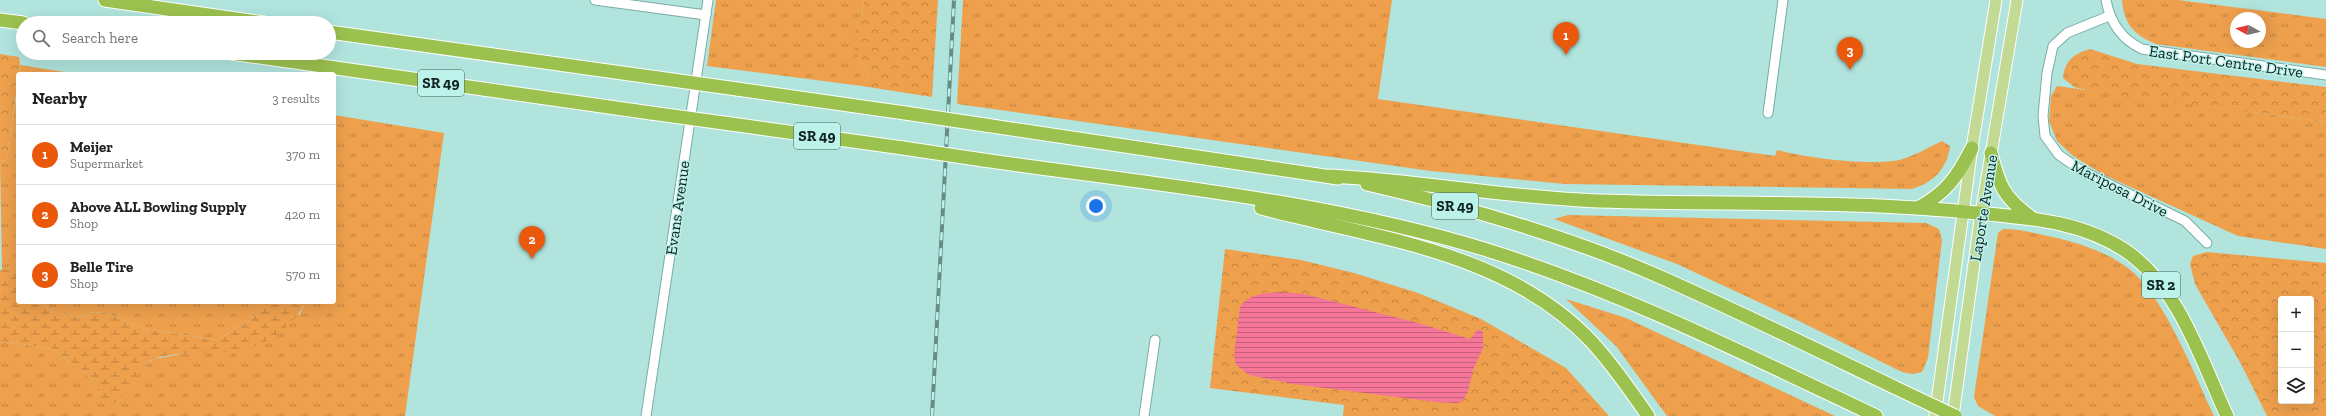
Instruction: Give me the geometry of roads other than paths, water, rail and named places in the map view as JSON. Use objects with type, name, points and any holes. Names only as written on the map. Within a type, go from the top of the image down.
[{"type":"highway","points":[[105,0],[216,16]]},
{"type":"highway","points":[[0,20],[16,22]]},
{"type":"highway","name":"SR 49","points":[[336,33],[905,113],[1330,176],[1419,196],[1482,214],[1595,251],[1657,275],[1954,416]]},
{"type":"highway","name":"SR 49","points":[[280,60],[1205,192],[1350,216],[1414,230],[1487,250],[1568,278],[1635,304],[1876,416]]},
{"type":"highway","points":[[1918,208],[1948,188],[1960,172],[1972,148]]},
{"type":"highway","points":[[1991,153],[1999,185],[2006,196],[2033,219]]},
{"type":"highway","points":[[1330,176],[1384,179],[1484,193],[1571,200],[1918,208],[2033,219]]},
{"type":"highway","points":[[1205,192],[1418,247],[1490,272],[1528,292],[1566,318],[1586,337],[1612,366],[1648,416]]},
{"type":"highway","name":"SR 2","points":[[2033,219],[2062,224],[2109,241],[2128,253],[2148,270],[2165,289],[2180,314],[2227,416]]},
{"type":"main road","name":"Laporte Avenue","points":[[1935,416],[1972,148],[1996,0]]},
{"type":"main road","name":"Laporte Avenue","points":[[1954,416],[1981,213],[2017,0]]},
{"type":"street","points":[[595,0],[706,15]]},
{"type":"street","name":"Evans Avenue","points":[[646,416],[708,0]]},
{"type":"street","points":[[1768,112],[1783,0]]},
{"type":"street","name":"East Port Centre Drive","points":[[2106,0],[2109,16],[2122,36],[2142,49],[2326,75]]},
{"type":"street","name":"Mariposa Drive","points":[[2109,16],[2067,33],[2053,46],[2047,73],[2044,116],[2045,136],[2059,155],[2082,171],[2185,221],[2207,242]]},
{"type":"street","points":[[1144,416],[1155,340]]},
{"type":"railway","points":[[932,416],[954,0]]},
{"type":"place","name":"Meijer","points":[[1566,55]]},
{"type":"place","name":"Belle Tire","points":[[1850,70]]},
{"type":"place","name":"Above ALL Bowling Supply","points":[[532,259]]}]
